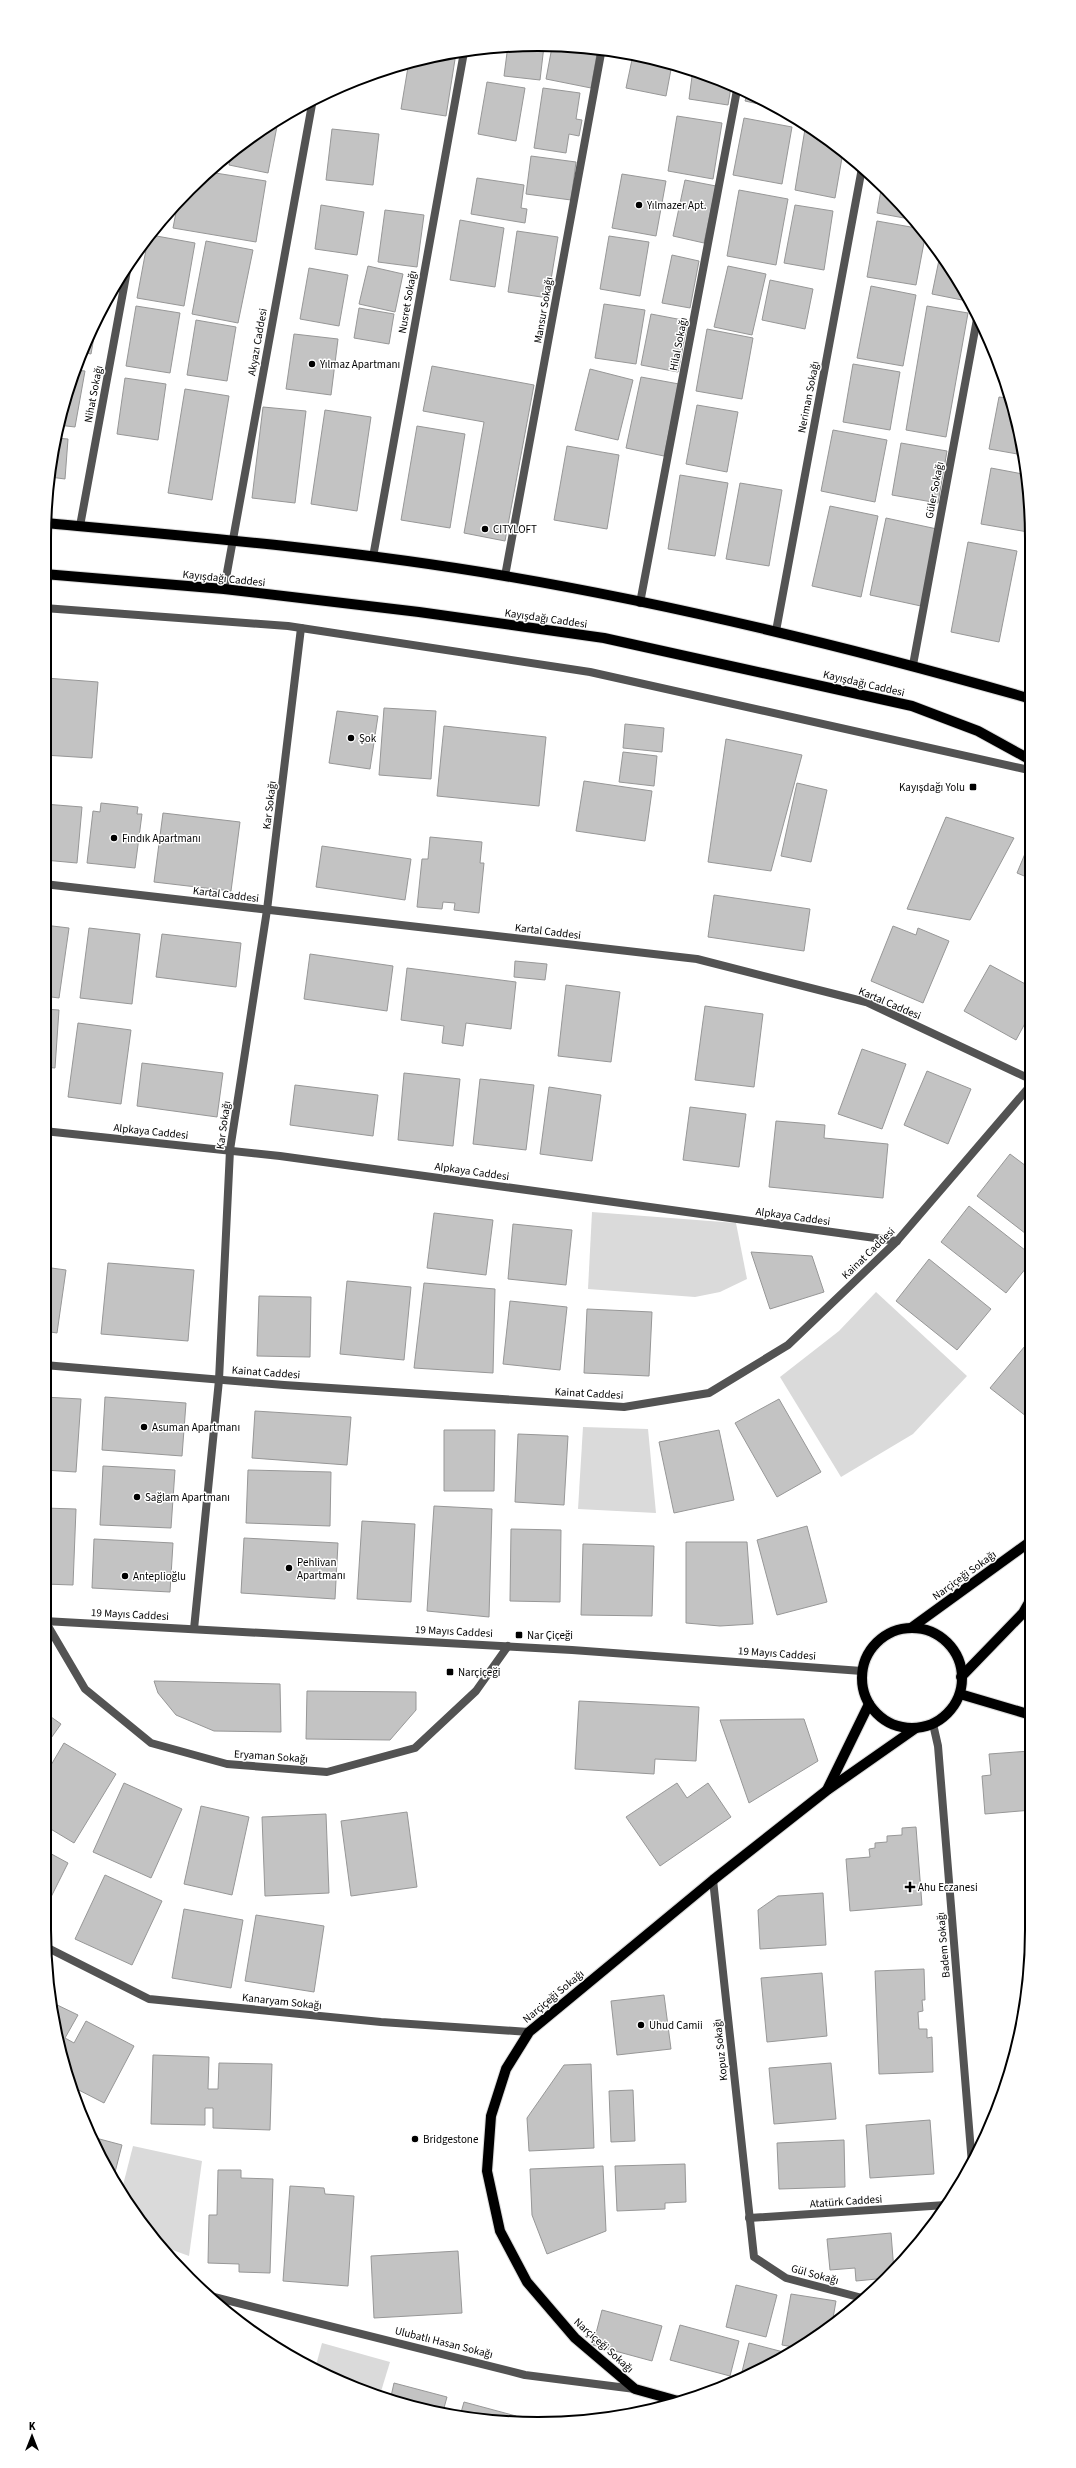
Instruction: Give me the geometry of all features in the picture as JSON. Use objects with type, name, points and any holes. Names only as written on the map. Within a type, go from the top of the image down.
[{"type":"main road","points":[[51,524],[233,540],[373,557],[505,576],[776,631],[913,665],[1025,697]]},
{"type":"main road","name":"Kayışdağı Caddesi","points":[[51,575],[224,590],[419,612],[604,638],[912,706],[978,731],[1025,757]]},
{"type":"main road","name":"Narçiçeği Sokağı","points":[[911,1628],[1025,1545]]},
{"type":"main road","points":[[961,1677],[1025,1610]]},
{"type":"main road","name":"Narçiçeği Sokağı","points":[[911,1628],[927,1631],[941,1638],[952,1649],[960,1662],[961,1677],[960,1694],[949,1711],[933,1724],[916,1728],[902,1727],[889,1723],[878,1715],[869,1704],[863,1688],[862,1671],[866,1658],[874,1646],[897,1631],[911,1628]]},
{"type":"main road","points":[[960,1694],[1025,1713]]},
{"type":"main road","name":"Narçiçeği Sokağı","points":[[826,1791],[869,1704]]},
{"type":"main road","name":"Narçiçeği Sokağı","points":[[635,2389],[575,2338],[527,2282],[500,2231],[487,2170],[491,2116],[506,2069],[529,2032],[713,1880],[826,1791],[916,1728]]},
{"type":"main road","name":"Ulubatlı Hasan Sokağı","points":[[635,2389],[669,2399]]},
{"type":"street","name":"Mansur Sokağı","points":[[505,576],[601,55]]},
{"type":"street","name":"Nusret Sokağı","points":[[373,557],[463,57]]},
{"type":"street","name":"Hilal Sokağı","points":[[640,603],[736,94]]},
{"type":"street","name":"Akyazı Caddesi","points":[[224,590],[312,107]]},
{"type":"street","name":"Neriman Sokağı","points":[[776,631],[861,174]]},
{"type":"street","name":"Nihat Sokağı","points":[[80,526],[126,279]]},
{"type":"street","name":"Güler Sokağı","points":[[913,665],[976,325]]},
{"type":"street","points":[[51,609],[301,628],[590,672],[1025,769]]},
{"type":"street","name":"Kar Sokağı","points":[[194,1629],[219,1380],[230,1150],[267,910],[301,628]]},
{"type":"street","name":"Kartal Caddesi","points":[[51,885],[697,959],[866,1002],[1025,1077]]},
{"type":"street","name":"Kainat Caddesi","points":[[51,1366],[219,1380],[624,1407],[709,1393],[788,1345],[897,1241],[1025,1092]]},
{"type":"street","name":"Alpkaya Caddesi","points":[[51,1132],[230,1150],[897,1241]]},
{"type":"street","name":"19 Mayıs Caddesi","points":[[51,1621],[508,1646],[862,1671]]},
{"type":"street","name":"Eryaman Sokağı","points":[[51,1633],[84,1689],[151,1743],[226,1764],[327,1772],[415,1748],[476,1691],[508,1646]]},
{"type":"street","name":"Badem Sokağı","points":[[933,1724],[938,1746],[971,2153]]},
{"type":"street","name":"Kopuz Sokağı","points":[[713,1880],[749,2218]]},
{"type":"street","name":"Kanaryam Sokağı","points":[[52,1950],[149,1999],[381,2022],[529,2032]]},
{"type":"street","name":"Atatürk Caddesi","points":[[749,2218],[940,2205]]},
{"type":"street","name":"Gül Sokağı","points":[[749,2218],[754,2257],[786,2278],[858,2297]]},
{"type":"street","name":"Ulubatlı Hasan Sokağı","points":[[220,2299],[525,2375],[635,2389]]},
{"type":"shaded area","points":[[592,1212],[736,1223],[747,1279],[720,1292],[695,1297],[588,1289]]},
{"type":"shaded area","points":[[876,1292],[967,1376],[913,1434],[841,1477],[780,1377],[839,1331]]},
{"type":"shaded area","points":[[583,1427],[648,1429],[656,1513],[578,1509]]},
{"type":"shaded area","points":[[133,2146],[202,2161],[189,2256],[171,2249],[133,2201],[123,2185]]},
{"type":"shaded area","points":[[322,2343],[390,2362],[381,2391],[352,2380],[316,2364]]},
{"type":"building","points":[[543,51],[540,80],[504,76],[507,52]]},
{"type":"building","points":[[551,51],[597,55],[591,88],[546,79]]},
{"type":"building","points":[[455,58],[446,116],[401,109],[408,69]]},
{"type":"building","points":[[632,60],[671,70],[666,96],[626,88]]},
{"type":"building","points":[[692,76],[730,91],[728,105],[689,99]]},
{"type":"building","points":[[487,82],[525,88],[516,141],[478,134]]},
{"type":"building","points":[[543,88],[580,93],[576,119],[582,120],[579,136],[569,134],[566,153],[534,148]]},
{"type":"building","points":[[746,98],[759,104],[745,101]]},
{"type":"building","points":[[677,116],[722,123],[713,179],[668,171]]},
{"type":"building","points":[[744,118],[792,127],[782,184],[733,175]]},
{"type":"building","points":[[277,127],[268,173],[229,165],[229,162],[242,152]]},
{"type":"building","points":[[332,129],[379,134],[373,185],[326,180]]},
{"type":"building","points":[[805,130],[842,158],[835,198],[795,190]]},
{"type":"building","points":[[531,156],[576,162],[571,200],[526,194]]},
{"type":"building","points":[[216,173],[266,181],[256,242],[173,228],[176,213]]},
{"type":"building","name":"Yılmazer Apt.","points":[[622,174],[666,181],[656,236],[612,228]]},
{"type":"building","points":[[477,178],[524,185],[521,208],[527,209],[525,223],[471,214]]},
{"type":"building","points":[[685,180],[716,186],[704,243],[673,236]]},
{"type":"building","points":[[739,190],[788,199],[776,265],[727,256]]},
{"type":"building","points":[[881,193],[905,218],[877,213]]},
{"type":"building","points":[[321,205],[364,212],[357,255],[315,249]]},
{"type":"building","points":[[795,205],[833,211],[824,270],[784,263]]},
{"type":"building","points":[[385,210],[424,215],[417,267],[378,262]]},
{"type":"building","points":[[460,220],[504,228],[495,287],[450,280]]},
{"type":"building","points":[[877,221],[912,227],[924,242],[916,285],[867,277]]},
{"type":"building","points":[[517,231],[558,237],[548,298],[508,292]]},
{"type":"building","points":[[157,236],[195,243],[184,306],[137,298],[146,250]]},
{"type":"building","points":[[609,236],[649,242],[640,296],[600,289]]},
{"type":"building","points":[[206,241],[253,250],[238,323],[192,314]]},
{"type":"building","points":[[672,255],[699,261],[690,308],[662,303]]},
{"type":"building","points":[[939,261],[963,300],[932,294]]},
{"type":"building","points":[[368,266],[403,274],[395,312],[359,304]]},
{"type":"building","points":[[728,266],[766,274],[752,335],[714,327]]},
{"type":"building","points":[[309,268],[348,275],[339,326],[300,319]]},
{"type":"building","points":[[770,280],[813,289],[805,329],[762,320]]},
{"type":"building","points":[[871,286],[916,295],[903,366],[857,358]]},
{"type":"building","points":[[604,304],[645,310],[636,364],[595,358]]},
{"type":"building","points":[[136,306],[180,313],[170,373],[126,366]]},
{"type":"building","points":[[927,306],[968,313],[946,437],[906,430]]},
{"type":"building","points":[[359,308],[394,314],[389,344],[354,338]]},
{"type":"building","points":[[651,314],[688,321],[678,372],[641,365]]},
{"type":"building","points":[[196,320],[236,327],[227,381],[187,375]]},
{"type":"building","points":[[707,329],[753,338],[742,399],[696,391]]},
{"type":"building","name":"Yılmaz Apartmanı","points":[[294,334],[338,339],[331,395],[286,389]]},
{"type":"building","points":[[94,340],[91,354],[88,353]]},
{"type":"building","points":[[853,364],[900,372],[890,430],[843,422]]},
{"type":"building","points":[[432,366],[534,385],[505,541],[464,533],[484,422],[423,411]]},
{"type":"building","points":[[590,369],[633,380],[618,440],[575,430]]},
{"type":"building","points":[[81,371],[85,371],[75,427],[64,426],[77,381]]},
{"type":"building","points":[[641,377],[679,384],[664,456],[626,448]]},
{"type":"building","points":[[125,378],[166,384],[158,440],[117,434]]},
{"type":"building","points":[[185,389],[229,396],[212,500],[168,493]]},
{"type":"building","points":[[999,397],[1004,398],[1018,454],[989,449]]},
{"type":"building","points":[[697,405],[738,412],[727,472],[686,464]]},
{"type":"building","points":[[263,407],[306,411],[295,503],[252,498]]},
{"type":"building","points":[[325,410],[371,417],[357,511],[311,504]]},
{"type":"building","points":[[417,426],[465,434],[450,528],[401,520]]},
{"type":"building","points":[[833,430],[887,440],[875,502],[821,491]]},
{"type":"building","points":[[61,438],[68,439],[65,479],[55,478]]},
{"type":"building","points":[[901,443],[947,451],[938,503],[892,495]]},
{"type":"building","points":[[567,446],[619,455],[607,529],[554,520]]},
{"type":"building","points":[[991,468],[1021,474],[1025,531],[981,524]]},
{"type":"building","points":[[680,475],[728,483],[715,556],[668,549]]},
{"type":"building","points":[[740,483],[782,490],[769,566],[726,559]]},
{"type":"building","points":[[830,506],[878,516],[861,597],[812,586]]},
{"type":"building","points":[[886,518],[937,529],[921,606],[870,595]]},
{"type":"building","points":[[968,542],[1017,551],[999,642],[951,632]]},
{"type":"building","points":[[51,678],[98,682],[92,758],[51,755]]},
{"type":"building","points":[[384,708],[436,711],[431,779],[379,775]]},
{"type":"building","points":[[337,711],[378,716],[370,769],[329,763]]},
{"type":"building","points":[[625,724],[664,728],[662,752],[623,748]]},
{"type":"building","points":[[444,726],[546,737],[539,806],[437,796]]},
{"type":"building","points":[[726,739],[802,755],[771,871],[708,862]]},
{"type":"building","points":[[623,752],[657,756],[654,786],[619,782]]},
{"type":"building","points":[[584,781],[652,791],[645,841],[576,831]]},
{"type":"building","points":[[797,783],[827,790],[811,862],[781,856]]},
{"type":"building","name":"Fındık Apartmanı","points":[[101,803],[138,807],[137,814],[142,814],[135,868],[87,863],[93,811],[100,812]]},
{"type":"building","points":[[51,805],[82,807],[77,863],[51,861]]},
{"type":"building","points":[[163,813],[240,822],[231,891],[154,882]]},
{"type":"building","points":[[946,817],[1014,838],[970,920],[907,909]]},
{"type":"building","points":[[430,837],[482,842],[480,863],[484,863],[479,913],[454,910],[455,903],[443,902],[442,909],[417,907],[422,859],[428,859]]},
{"type":"building","points":[[322,846],[411,859],[405,900],[316,887]]},
{"type":"building","points":[[1025,854],[1025,876],[1017,873]]},
{"type":"building","points":[[714,895],[810,909],[804,951],[708,937]]},
{"type":"building","points":[[51,926],[69,928],[59,998],[51,997]]},
{"type":"building","points":[[893,926],[916,935],[918,928],[949,941],[923,1003],[871,981]]},
{"type":"building","points":[[89,928],[140,934],[132,1004],[80,998]]},
{"type":"building","points":[[162,934],[241,943],[236,987],[156,977]]},
{"type":"building","points":[[310,954],[393,966],[387,1011],[304,999]]},
{"type":"building","points":[[515,961],[547,964],[545,980],[514,977]]},
{"type":"building","points":[[990,965],[1025,984],[1025,1023],[1016,1040],[964,1011]]},
{"type":"building","points":[[407,968],[516,982],[511,1029],[466,1023],[463,1046],[442,1043],[444,1026],[401,1020]]},
{"type":"building","points":[[566,985],[620,992],[611,1062],[558,1056]]},
{"type":"building","points":[[705,1006],[763,1014],[754,1087],[695,1080]]},
{"type":"building","points":[[51,1009],[59,1010],[55,1068],[51,1068]]},
{"type":"building","points":[[78,1023],[131,1030],[121,1104],[68,1097]]},
{"type":"building","points":[[862,1049],[906,1064],[882,1129],[838,1114]]},
{"type":"building","points":[[142,1063],[223,1073],[217,1117],[137,1106]]},
{"type":"building","points":[[927,1071],[971,1089],[948,1144],[904,1125]]},
{"type":"building","points":[[404,1073],[460,1079],[453,1146],[398,1140]]},
{"type":"building","points":[[480,1079],[534,1085],[526,1150],[473,1144]]},
{"type":"building","points":[[295,1085],[378,1095],[373,1136],[290,1125]]},
{"type":"building","points":[[549,1087],[601,1095],[592,1161],[540,1154]]},
{"type":"building","points":[[690,1107],[746,1114],[739,1167],[683,1160]]},
{"type":"building","points":[[776,1121],[825,1125],[824,1138],[888,1144],[883,1198],[769,1187]]},
{"type":"building","points":[[1010,1154],[1025,1165],[1025,1233],[977,1196]]},
{"type":"building","points":[[969,1206],[1025,1250],[1025,1269],[1006,1293],[941,1242]]},
{"type":"building","points":[[434,1213],[493,1220],[486,1275],[427,1268]]},
{"type":"building","points":[[513,1224],[572,1230],[566,1285],[508,1279]]},
{"type":"building","points":[[751,1252],[812,1256],[824,1292],[770,1309]]},
{"type":"building","points":[[929,1259],[991,1309],[957,1350],[896,1301]]},
{"type":"building","points":[[108,1263],[194,1270],[188,1341],[101,1334]]},
{"type":"building","points":[[51,1268],[66,1270],[57,1333],[51,1332]]},
{"type":"building","points":[[347,1281],[411,1287],[404,1360],[340,1354]]},
{"type":"building","points":[[424,1283],[495,1289],[493,1373],[414,1368]]},
{"type":"building","points":[[259,1296],[311,1297],[310,1357],[257,1356]]},
{"type":"building","points":[[510,1301],[567,1307],[560,1370],[503,1364]]},
{"type":"building","points":[[587,1309],[652,1312],[649,1376],[584,1373]]},
{"type":"building","points":[[1025,1346],[1025,1415],[990,1388]]},
{"type":"building","points":[[51,1397],[81,1399],[76,1472],[51,1470]]},
{"type":"building","name":"Asuman Apartmanı","points":[[105,1397],[186,1403],[182,1456],[102,1450]]},
{"type":"building","points":[[779,1399],[821,1472],[777,1497],[735,1423]]},
{"type":"building","points":[[255,1411],[351,1417],[347,1465],[252,1458]]},
{"type":"building","points":[[444,1430],[495,1430],[494,1491],[444,1491]]},
{"type":"building","points":[[719,1430],[734,1500],[674,1513],[659,1442]]},
{"type":"building","points":[[518,1434],[568,1436],[564,1505],[515,1502]]},
{"type":"building","name":"Sağlam Apartmanı","points":[[103,1466],[175,1470],[171,1528],[100,1525]]},
{"type":"building","points":[[248,1470],[331,1472],[330,1526],[246,1523]]},
{"type":"building","points":[[434,1506],[492,1509],[489,1617],[427,1611]]},
{"type":"building","points":[[51,1508],[76,1509],[73,1585],[51,1584]]},
{"type":"building","points":[[362,1521],[415,1524],[411,1602],[357,1599]]},
{"type":"building","points":[[807,1526],[827,1602],[777,1615],[757,1540]]},
{"type":"building","points":[[511,1529],[561,1530],[560,1602],[510,1601]]},
{"type":"building","name":"Pehlivan Apartmanı","points":[[244,1538],[338,1543],[335,1599],[241,1593]]},
{"type":"building","points":[[94,1539],[173,1543],[170,1592],[92,1588]]},
{"type":"building","points":[[686,1542],[747,1542],[753,1624],[720,1626],[686,1623]]},
{"type":"building","points":[[583,1544],[654,1546],[652,1616],[581,1615]]},
{"type":"building","points":[[154,1681],[280,1684],[281,1732],[214,1731],[176,1715],[158,1693]]},
{"type":"building","points":[[307,1691],[416,1692],[416,1710],[390,1740],[306,1739]]},
{"type":"building","points":[[579,1701],[699,1707],[696,1761],[655,1759],[654,1774],[575,1769]]},
{"type":"building","points":[[51,1717],[61,1724],[51,1738]]},
{"type":"building","points":[[804,1719],[818,1761],[749,1803],[720,1720]]},
{"type":"building","points":[[64,1743],[116,1774],[74,1843],[51,1829],[51,1765]]},
{"type":"building","points":[[1025,1751],[1025,1811],[985,1814],[982,1776],[991,1775],[989,1754]]},
{"type":"building","points":[[124,1783],[182,1809],[151,1878],[93,1852]]},
{"type":"building","points":[[677,1783],[687,1798],[708,1783],[731,1817],[660,1866],[626,1817]]},
{"type":"building","points":[[201,1806],[249,1817],[232,1895],[184,1884]]},
{"type":"building","points":[[407,1812],[417,1887],[351,1896],[341,1821]]},
{"type":"building","points":[[326,1814],[329,1893],[265,1896],[262,1817]]},
{"type":"building","points":[[916,1827],[922,1905],[850,1911],[846,1859],[870,1857],[869,1849],[875,1848],[875,1843],[887,1842],[887,1836],[902,1835],[902,1828]]},
{"type":"building","points":[[51,1854],[68,1863],[51,1897]]},
{"type":"building","points":[[105,1875],[162,1901],[132,1965],[75,1939]]},
{"type":"building","points":[[823,1893],[826,1945],[760,1949],[758,1910],[778,1896]]},
{"type":"building","points":[[184,1909],[243,1920],[231,1988],[172,1978]]},
{"type":"building","points":[[256,1915],[324,1926],[314,1992],[245,1981]]},
{"type":"building","points":[[924,1969],[925,2000],[922,2000],[923,2011],[918,2012],[919,2029],[927,2029],[927,2038],[932,2037],[933,2072],[879,2074],[875,1971]]},
{"type":"building","points":[[822,1973],[827,2036],[767,2042],[761,1978]]},
{"type":"building","name":"Uhud Camii","points":[[664,1995],[671,2049],[617,2055],[611,2001]]},
{"type":"building","points":[[57,2005],[78,2015],[65,2038],[74,2043],[86,2021],[134,2046],[104,2103],[78,2090],[60,2025]]},
{"type":"building","points":[[153,2055],[209,2057],[208,2089],[218,2089],[219,2063],[272,2064],[270,2130],[213,2128],[213,2108],[205,2108],[205,2125],[151,2124]]},
{"type":"building","points":[[831,2063],[836,2119],[774,2124],[769,2068]]},
{"type":"building","points":[[591,2064],[594,2148],[529,2151],[527,2118],[564,2065]]},
{"type":"building","points":[[633,2090],[635,2141],[611,2142],[609,2091]]},
{"type":"building","points":[[930,2120],[934,2174],[870,2178],[866,2125]]},
{"type":"building","points":[[98,2139],[122,2145],[115,2172]]},
{"type":"building","points":[[844,2140],[845,2187],[779,2189],[777,2143]]},
{"type":"building","points":[[685,2164],[686,2202],[665,2203],[665,2209],[617,2211],[615,2166]]},
{"type":"building","points":[[603,2166],[606,2231],[547,2254],[532,2215],[530,2169]]},
{"type":"building","points":[[218,2170],[241,2170],[241,2178],[273,2179],[270,2273],[239,2272],[239,2264],[208,2263],[209,2215],[217,2215]]},
{"type":"building","points":[[290,2186],[324,2188],[325,2194],[354,2196],[348,2286],[283,2281]]},
{"type":"building","points":[[891,2233],[893,2262],[877,2279],[856,2281],[855,2268],[830,2270],[827,2239]]},
{"type":"building","points":[[458,2251],[462,2313],[374,2318],[371,2256]]},
{"type":"building","points":[[736,2285],[777,2295],[766,2337],[726,2327]]},
{"type":"building","points":[[791,2294],[836,2301],[833,2317],[791,2347],[782,2345]]},
{"type":"building","points":[[602,2310],[662,2326],[652,2361],[593,2345]]},
{"type":"building","points":[[680,2325],[739,2341],[730,2376],[670,2360]]},
{"type":"building","points":[[749,2343],[782,2352],[753,2367],[742,2372]]},
{"type":"building","points":[[394,2383],[447,2397],[444,2408],[392,2394]]},
{"type":"building","points":[[464,2402],[516,2416],[506,2416],[461,2411]]},
{"type":"place","name":"Yılmazer Apt.","points":[[639,205]]},
{"type":"place","name":"Yılmaz Apartmanı","points":[[312,364]]},
{"type":"place","name":"CITYLOFT","points":[[485,529]]},
{"type":"place","name":"Şok","points":[[351,738]]},
{"type":"place","name":"Kayışdağı Yolu","points":[[973,787]]},
{"type":"place","name":"Fındık Apartmanı","points":[[114,838]]},
{"type":"place","name":"Asuman Apartmanı","points":[[144,1427]]},
{"type":"place","name":"Sağlam Apartmanı","points":[[137,1497]]},
{"type":"place","name":"Pehlivan Apartmanı","points":[[289,1568]]},
{"type":"place","name":"Anteplioğlu","points":[[125,1576]]},
{"type":"place","name":"Nar Çiçeği","points":[[519,1635]]},
{"type":"place","name":"Narçiçeği","points":[[450,1672]]},
{"type":"place","name":"Ahu Eczanesi","points":[[910,1887]]},
{"type":"place","name":"Uhud Camii","points":[[641,2025]]},
{"type":"place","name":"Bridgestone","points":[[415,2139]]}]
